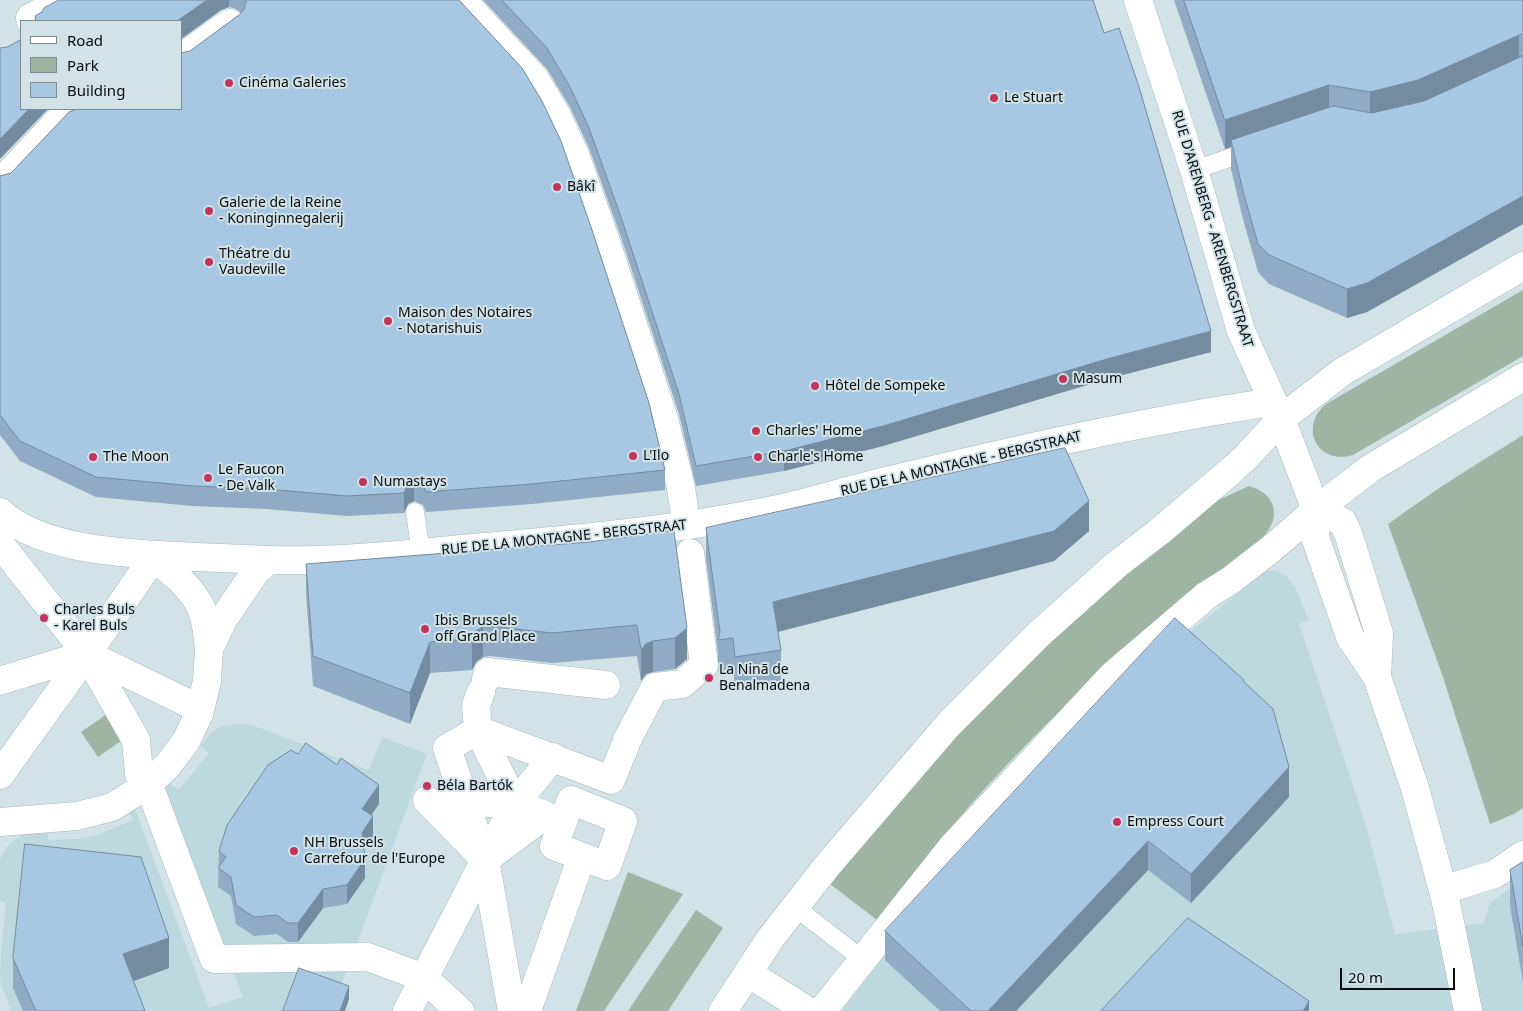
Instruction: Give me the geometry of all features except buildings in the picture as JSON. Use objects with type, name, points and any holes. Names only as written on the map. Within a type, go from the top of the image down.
[{"type":"street","points":[[31,20],[30,18],[63,0]]},
{"type":"street","points":[[462,0],[535,79],[556,114],[613,240],[664,419],[684,508]]},
{"type":"street","name":"RUE D'ARENBERG - ARENBERGSTRAAT","points":[[1138,0],[1194,170],[1241,331],[1277,410],[1316,510]]},
{"type":"street","points":[[182,57],[230,22]]},
{"type":"street","points":[[0,181],[4,179],[66,112]]},
{"type":"street","points":[[723,1011],[794,907],[948,725],[1039,634],[1116,565],[1160,531],[1240,463],[1277,410],[1523,266]]},
{"type":"street","points":[[822,1011],[953,846],[1112,676],[1207,595],[1231,580],[1316,510],[1371,468],[1523,377]]},
{"type":"street","name":"RUE DE LA MONTAGNE - BERGSTRAAT","points":[[0,512],[10,521],[49,539],[77,546],[151,555],[320,561],[421,553],[602,537],[686,526],[784,508],[884,481],[1074,437],[1222,409],[1277,410]]},
{"type":"street","points":[[1316,510],[1343,522],[1379,633],[1377,677],[1415,788],[1443,890],[1468,1011]]},
{"type":"street","points":[[0,544],[87,654],[136,740],[143,780],[153,796],[214,959],[368,957],[424,978],[460,1011]]},
{"type":"street","name":"RUE DE LA MONTAGNE - BERGSTRAAT","points":[[604,797],[648,692],[682,684],[704,666],[690,553]]},
{"type":"street","points":[[0,775],[144,571],[151,555],[181,580],[200,606],[206,624],[209,649],[207,681],[199,714],[186,740],[168,766],[143,780],[112,807],[77,816],[0,822]]},
{"type":"street","points":[[209,649],[224,618],[256,571],[269,560]]},
{"type":"street","points":[[0,681],[87,654],[190,704]]},
{"type":"street","points":[[515,804],[478,730],[476,705],[488,672],[606,685]]},
{"type":"street","points":[[447,748],[478,730],[553,757],[604,797],[623,821],[622,857],[607,866],[579,865],[554,846],[559,821],[571,800],[604,797]]},
{"type":"street","points":[[447,748],[495,764]]},
{"type":"street","points":[[447,748],[485,860],[512,1011]]},
{"type":"street","points":[[515,804],[553,757]]},
{"type":"street","points":[[407,1011],[485,860],[545,815],[515,804],[427,800],[485,860]]},
{"type":"street","points":[[1443,890],[1495,874],[1523,855]]},
{"type":"street","points":[[527,1011],[579,865]]},
{"type":"street","points":[[748,973],[808,1011]]},
{"type":"lane","points":[[1194,170],[1267,146]]},
{"type":"lane","points":[[415,512],[421,553]]},
{"type":"lane","points":[[794,907],[862,959]]},
{"type":"shaded area","points":[[1277,571],[1287,577],[1295,587],[1309,620],[1299,624],[1368,833],[1395,934],[1483,923],[1490,903],[1523,879],[1523,1011],[842,1011],[927,900],[1187,634],[1264,572]]},
{"type":"shaded area","points":[[247,724],[260,728],[369,770],[382,737],[427,754],[332,1011],[11,1011],[1,984],[0,974],[6,903],[0,901],[0,860],[3,853],[10,843],[30,832],[48,830],[48,840],[79,839],[97,835],[133,820],[129,812],[135,809],[209,1008],[243,997],[164,787],[168,783],[179,790],[209,753],[200,746],[209,735],[220,727]]},
{"type":"green space","points":[[1523,290],[1523,356],[1353,455],[1341,457],[1330,455],[1322,450],[1316,442],[1313,433],[1313,423],[1318,413],[1326,404]]},
{"type":"green space","points":[[1523,435],[1523,808],[1490,824],[1443,677],[1388,524],[1442,486]]},
{"type":"green space","points":[[1249,486],[1266,495],[1274,507],[1272,523],[1262,538],[1173,608],[1089,683],[1048,723],[970,805],[877,920],[830,884],[889,811],[942,751],[1070,620],[1212,503]]},
{"type":"green space","points":[[107,714],[124,739],[98,757],[81,732]]},
{"type":"green space","points":[[628,872],[683,894],[604,1011],[576,1011]]},
{"type":"green space","points":[[696,910],[723,928],[668,1011],[628,1011]]},
{"type":"place","name":"Cinéma Galeries","points":[[229,83]]},
{"type":"place","name":"Le Stuart","points":[[994,98]]},
{"type":"place","name":"Bâkî","points":[[557,187]]},
{"type":"place","name":"Galerie de la Reine - Koninginnegalerij","points":[[209,211]]},
{"type":"place","name":"Théatre du Vaudeville","points":[[209,262]]},
{"type":"place","name":"Maison des Notaires - Notarishuis","points":[[388,321]]},
{"type":"place","name":"Masum","points":[[1063,379]]},
{"type":"place","name":"Hôtel de Sompeke","points":[[815,386]]},
{"type":"place","name":"Charles' Home","points":[[756,431]]},
{"type":"place","name":"L'Ilo","points":[[633,456]]},
{"type":"place","name":"The Moon","points":[[93,457]]},
{"type":"place","name":"Charle's Home","points":[[758,457]]},
{"type":"place","name":"Le Faucon - De Valk","points":[[208,478]]},
{"type":"place","name":"Numastays","points":[[363,482]]},
{"type":"place","name":"Charles Buls - Karel Buls","points":[[44,618]]},
{"type":"place","name":"Ibis Brussels off Grand Place","points":[[425,629]]},
{"type":"place","name":"La Ninã de Benalmadena","points":[[709,678]]},
{"type":"place","name":"Béla Bartók","points":[[427,786]]},
{"type":"place","name":"Empress Court","points":[[1117,822]]},
{"type":"place","name":"NH Brussels Carrefour de l'Europe","points":[[294,851]]}]
